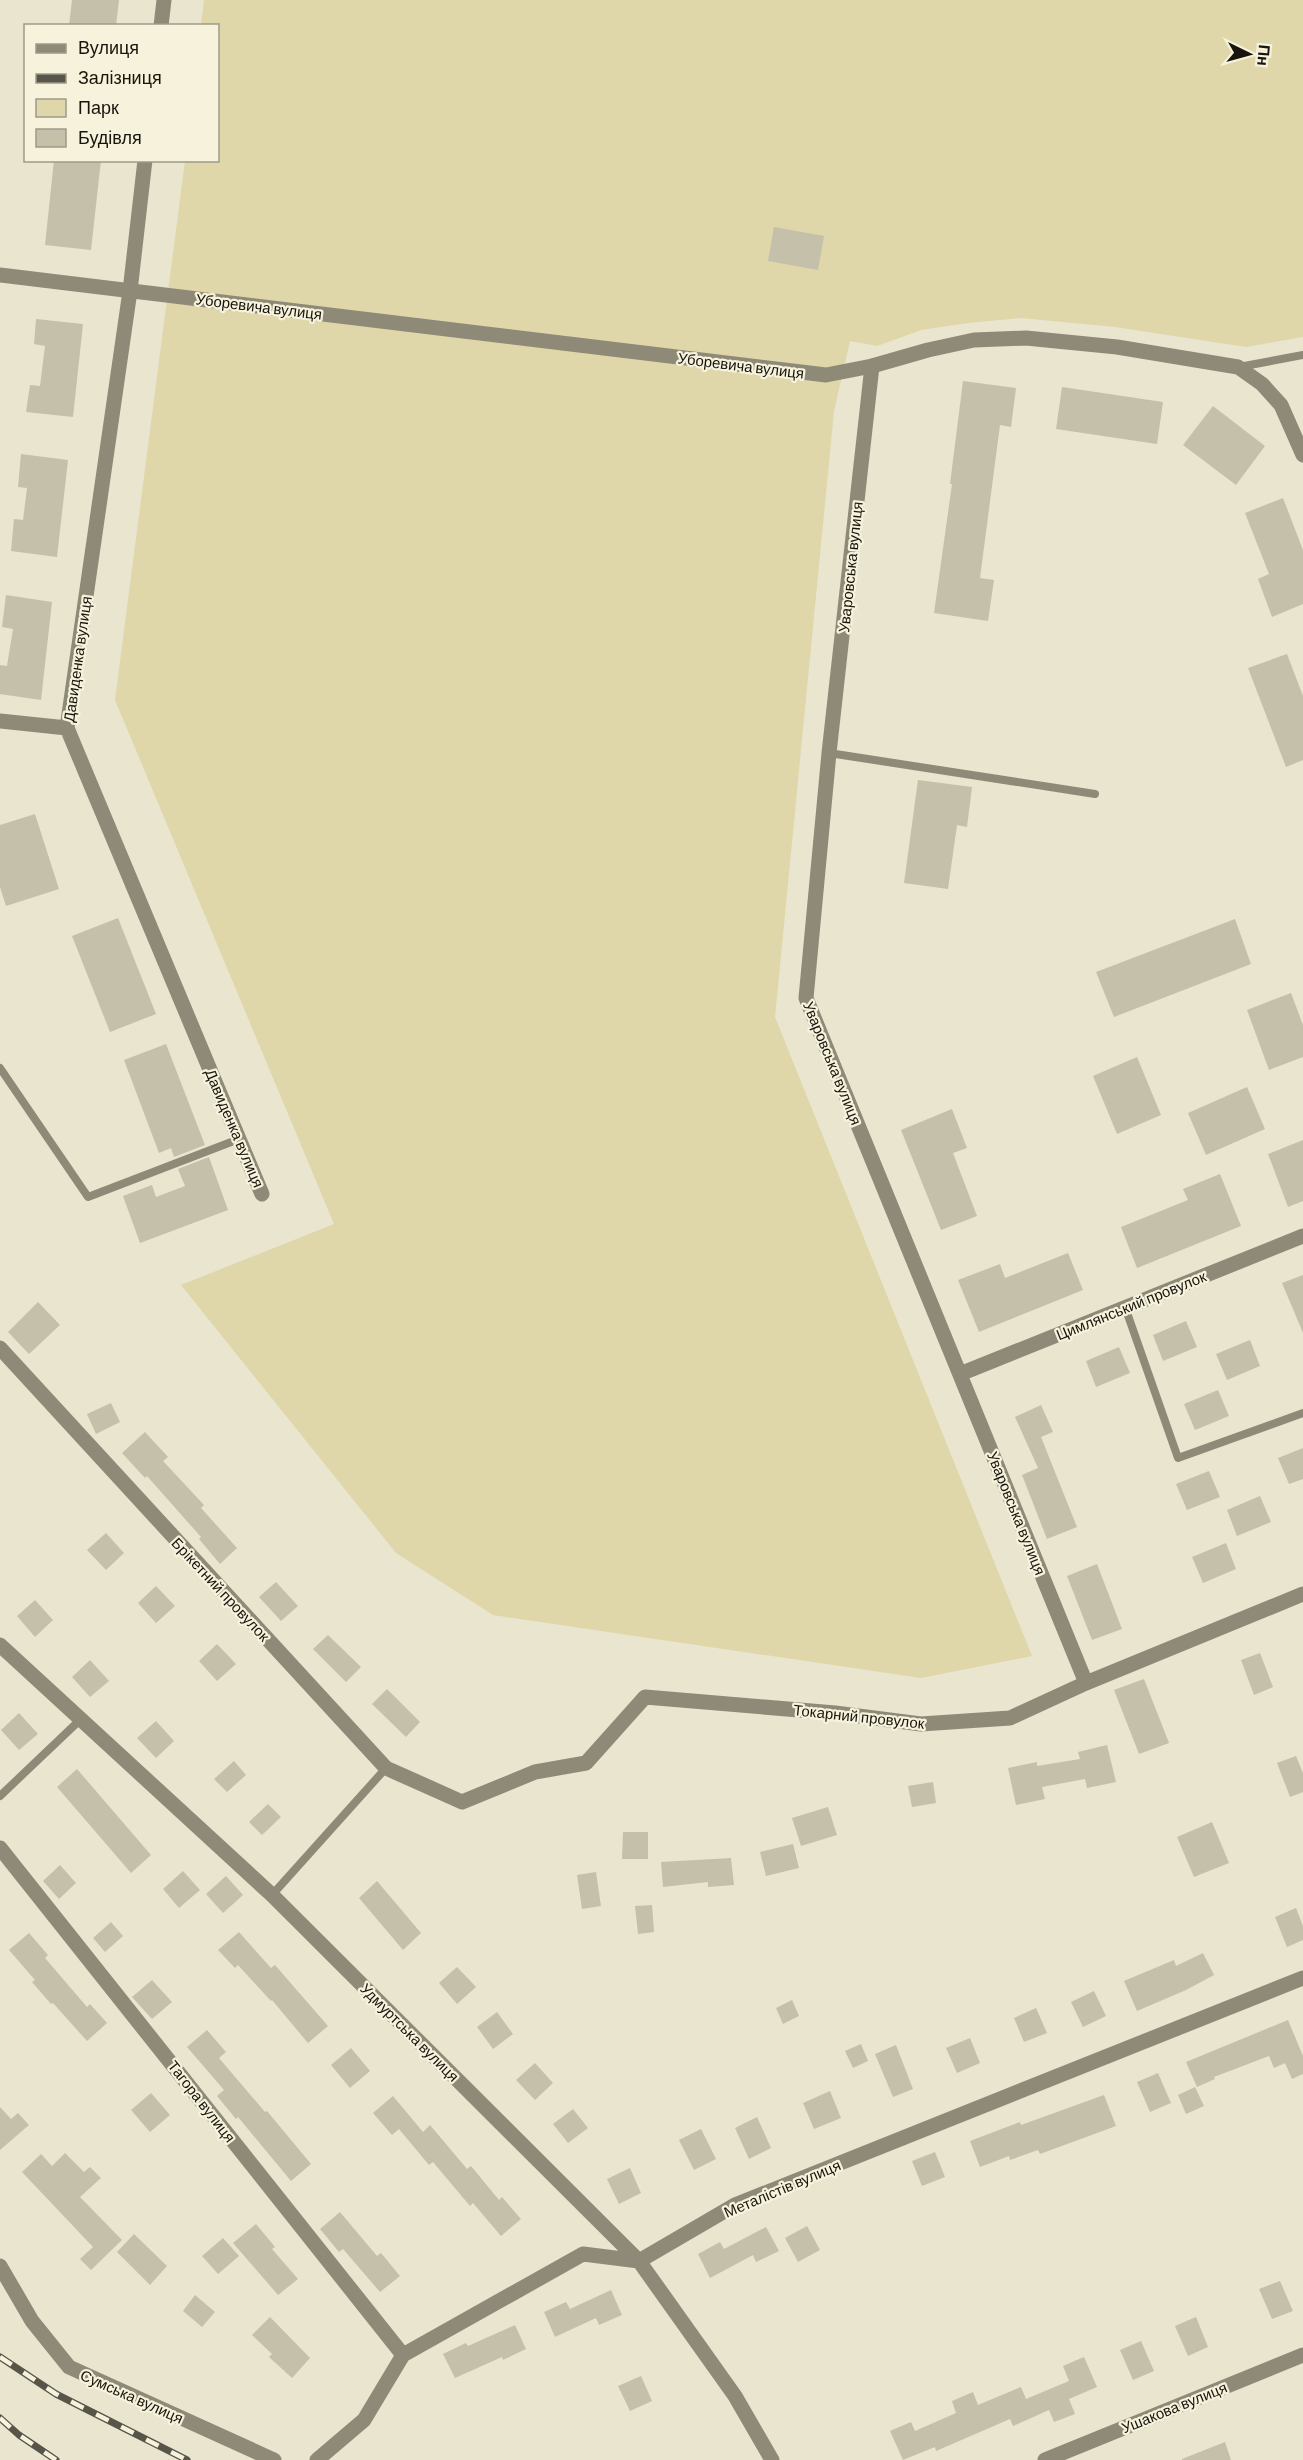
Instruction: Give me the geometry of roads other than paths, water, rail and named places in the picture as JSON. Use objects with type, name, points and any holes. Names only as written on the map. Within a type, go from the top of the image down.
[{"type":"street","points":[[161,24],[164,0]]},
{"type":"street","name":"Давиденка вулиця","points":[[145,162],[130,291],[67,728],[262,1194]]},
{"type":"street","name":"Уборевича вулиця","points":[[0,275],[826,375],[872,366],[974,340],[1026,338],[1117,347],[1238,367],[1262,384],[1281,405],[1303,455]]},
{"type":"street","name":"Уваровська вулиця","points":[[872,366],[829,753],[806,998],[1086,1683]]},
{"type":"street","points":[[0,721],[67,728]]},
{"type":"street","name":"Цимлянський провулок","points":[[960,1374],[1303,1236]]},
{"type":"street","name":"Брiкетний провулок","points":[[0,1348],[386,1768],[462,1802]]},
{"type":"street","name":"Токарний провулок","points":[[462,1802],[536,1772],[586,1763],[645,1697],[835,1713],[921,1724],[1010,1718],[1086,1683],[1303,1594]]},
{"type":"street","name":"Удмуртська вулиця","points":[[0,1645],[272,1895],[639,2261],[735,2396],[772,2460]]},
{"type":"street","name":"Тагора вулиця","points":[[0,1848],[6,1865],[403,2355]]},
{"type":"street","name":"Металістів вулиця","points":[[639,2261],[735,2205],[1303,1978]]},
{"type":"street","points":[[317,2460],[364,2420],[403,2355],[583,2254],[639,2261]]},
{"type":"street","name":"Сумська вулиця","points":[[0,2266],[32,2320],[69,2367],[274,2460]]},
{"type":"street","name":"Ушакова вулиця","points":[[1046,2460],[1303,2355]]},
{"type":"lane","points":[[1238,367],[1303,355]]},
{"type":"lane","points":[[829,753],[1095,794]]},
{"type":"lane","points":[[0,1068],[88,1197],[239,1139]]},
{"type":"lane","points":[[1125,1307],[1178,1458],[1303,1413]]},
{"type":"lane","points":[[0,1796],[81,1719]]},
{"type":"lane","points":[[272,1895],[386,1768]]},
{"type":"railway","points":[[0,2357],[56,2394],[187,2460]]},
{"type":"railway","points":[[0,2418],[19,2435],[56,2460]]}]
